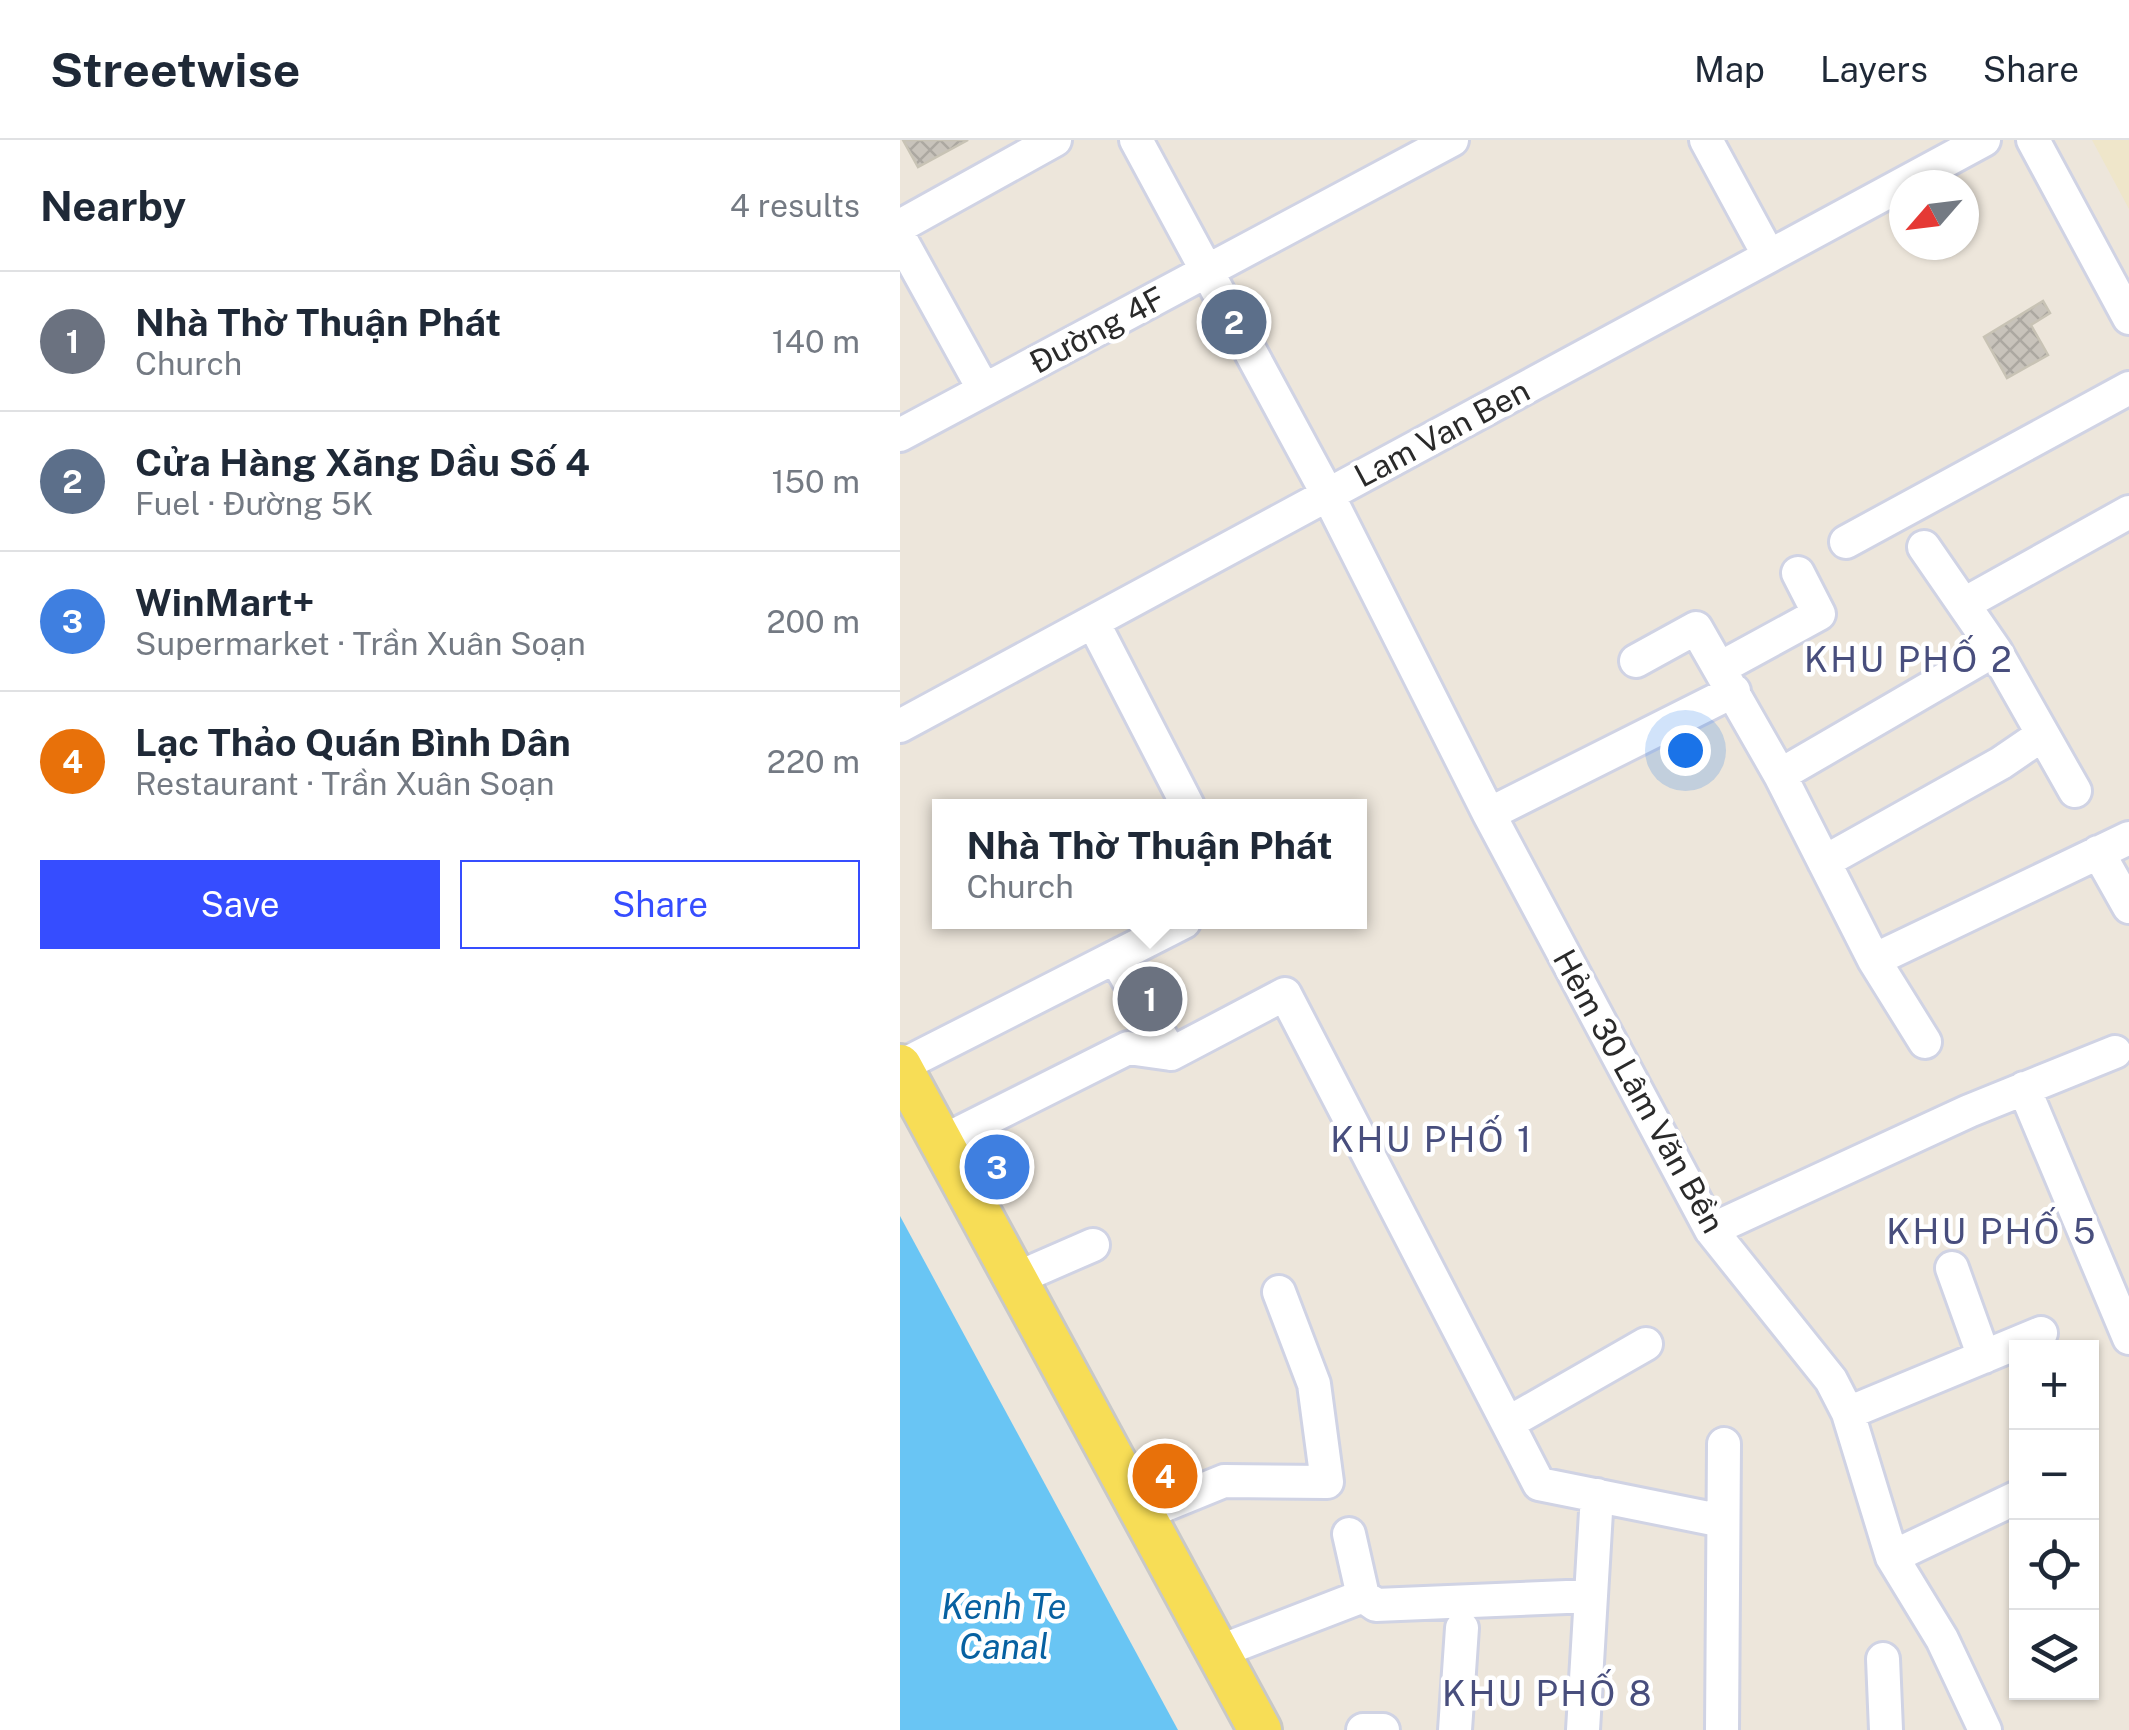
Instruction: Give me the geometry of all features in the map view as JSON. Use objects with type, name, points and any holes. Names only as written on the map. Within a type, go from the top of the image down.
[{"type":"main road","points":[[900,1066],[1260,1730]]},
{"type":"street","points":[[900,226],[1055,140]]},
{"type":"street","name":"Hẻm 30 Lâm Văn Bền","points":[[1136,140],[1328,495],[1489,814],[1711,1230],[1831,1380],[1848,1413],[1892,1557],[1942,1639],[1985,1730]]},
{"type":"street","points":[[1706,140],[1769,256]]},
{"type":"street","name":"Lam Van Ben","points":[[900,726],[1984,140]]},
{"type":"street","points":[[2032,140],[2129,318]]},
{"type":"street","name":"Đường 4F","points":[[900,435],[1441,143]]},
{"type":"street","points":[[900,238],[984,390]]},
{"type":"street","points":[[1846,542],[2129,388]]},
{"type":"street","points":[[1964,604],[2129,512]]},
{"type":"street","points":[[1924,547],[1995,650],[2075,791]]},
{"type":"street","points":[[1489,814],[1727,680],[1819,614],[1798,573]]},
{"type":"street","points":[[1093,622],[1184,799]]},
{"type":"street","points":[[1636,661],[1696,628],[1780,775],[1874,960],[1925,1042]]},
{"type":"street","points":[[1780,775],[1995,650]]},
{"type":"street","points":[[1824,862],[2001,763],[2042,735]]},
{"type":"street","points":[[1874,960],[2129,838]]},
{"type":"street","points":[[2098,852],[2129,906]]},
{"type":"street","points":[[900,1066],[1170,929]]},
{"type":"street","points":[[1115,956],[1170,1054]]},
{"type":"street","points":[[941,1142],[1128,1048],[1170,1054],[1285,994],[1539,1484],[1723,1522]]},
{"type":"street","points":[[1711,1230],[2024,1088],[2114,1052]]},
{"type":"street","points":[[2024,1088],[2129,1338]]},
{"type":"street","points":[[1016,1279],[1093,1245]]},
{"type":"street","points":[[1952,1268],[1984,1356]]},
{"type":"street","points":[[1143,1514],[1224,1481],[1328,1482],[1314,1384],[1278,1292]]},
{"type":"street","points":[[1848,1413],[2042,1333]]},
{"type":"street","points":[[1508,1422],[1646,1344]]},
{"type":"street","points":[[1722,1730],[1724,1444]]},
{"type":"street","points":[[1583,1730],[1597,1496]]},
{"type":"street","points":[[1892,1557],[2009,1501]]},
{"type":"street","points":[[1349,1534],[1363,1596],[1376,1604],[1591,1596]]},
{"type":"street","points":[[1218,1652],[1363,1596]]},
{"type":"street","points":[[1455,1730],[1462,1628]]},
{"type":"street","points":[[1883,1659],[1886,1730]]},
{"type":"street","points":[[1364,1730],[1384,1730]]},
{"type":"shaded area","points":[[2092,140],[2129,140],[2129,209]]},
{"type":"water","name":"Kenh Te Canal","points":[[900,1216],[1178,1730],[900,1730]]},
{"type":"building","points":[[903,140],[968,140],[918,167]]},
{"type":"building","points":[[2043,301],[2050,313],[2031,325],[2048,355],[2007,378],[1984,337]]},
{"type":"place","name":"Cửa Hàng Xăng Dầu Số 4","points":[[1234,322]]},
{"type":"place","name":"Nhà Thờ Thuận Phát","points":[[1150,999]]},
{"type":"place","name":"WinMart+","points":[[997,1167]]},
{"type":"place","name":"Lạc Thảo Quán Bình Dân","points":[[1165,1476]]},
{"type":"district","name":"KHU PHỐ 2","points":[[1909,659]]},
{"type":"district","name":"KHU PHỐ 1","points":[[1432,1139]]},
{"type":"district","name":"KHU PHỐ 5","points":[[1992,1231]]},
{"type":"district","name":"KHU PHỐ 8","points":[[1548,1693]]}]
